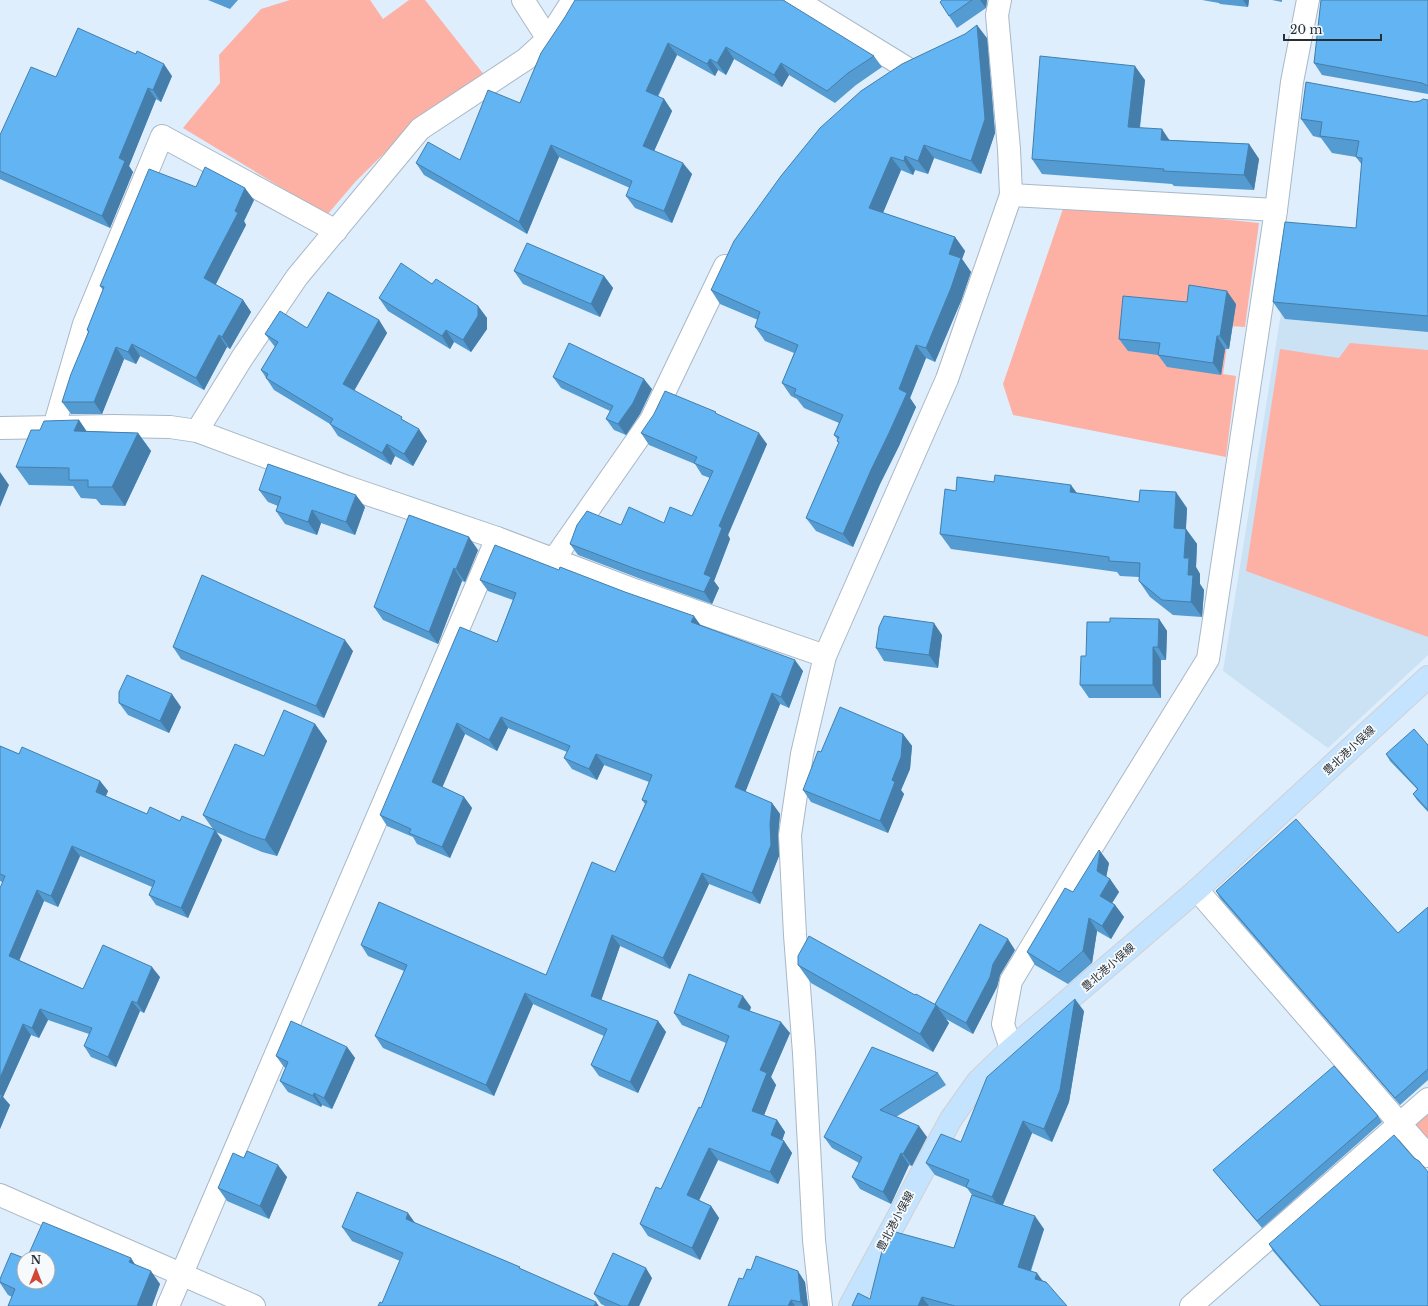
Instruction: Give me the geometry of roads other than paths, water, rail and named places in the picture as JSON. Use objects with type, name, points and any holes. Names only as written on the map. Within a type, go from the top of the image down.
[{"type":"main road","name":"豊北港小俣線","points":[[850,1306],[951,1119],[978,1081],[1011,1049],[1198,890],[1428,677]]},
{"type":"street","points":[[523,0],[548,39]]},
{"type":"street","points":[[197,431],[242,358],[297,277],[420,129],[526,59],[548,39],[573,0]]},
{"type":"street","points":[[796,0],[905,67]]},
{"type":"street","points":[[1011,1049],[1003,1024],[1011,980],[1208,659],[1276,210],[1292,82],[1308,0]]},
{"type":"street","points":[[821,1306],[814,1240],[790,835],[802,754],[825,656],[947,379],[1011,195],[1009,149],[992,14]]},
{"type":"street","points":[[887,79],[905,67],[925,58]]},
{"type":"street","points":[[1292,82],[1315,86]]},
{"type":"street","points":[[54,427],[84,324],[162,136],[336,231]]},
{"type":"street","points":[[1011,195],[1276,210]]},
{"type":"street","points":[[554,559],[651,420],[734,248]]},
{"type":"street","points":[[0,428],[113,426],[170,427],[197,431],[347,487],[497,538],[637,591],[825,656]]},
{"type":"street","points":[[168,1306],[497,538]]},
{"type":"street","points":[[1198,890],[1428,1156]]},
{"type":"street","points":[[1191,1306],[1428,1099]]},
{"type":"street","points":[[0,1195],[254,1306]]}]
